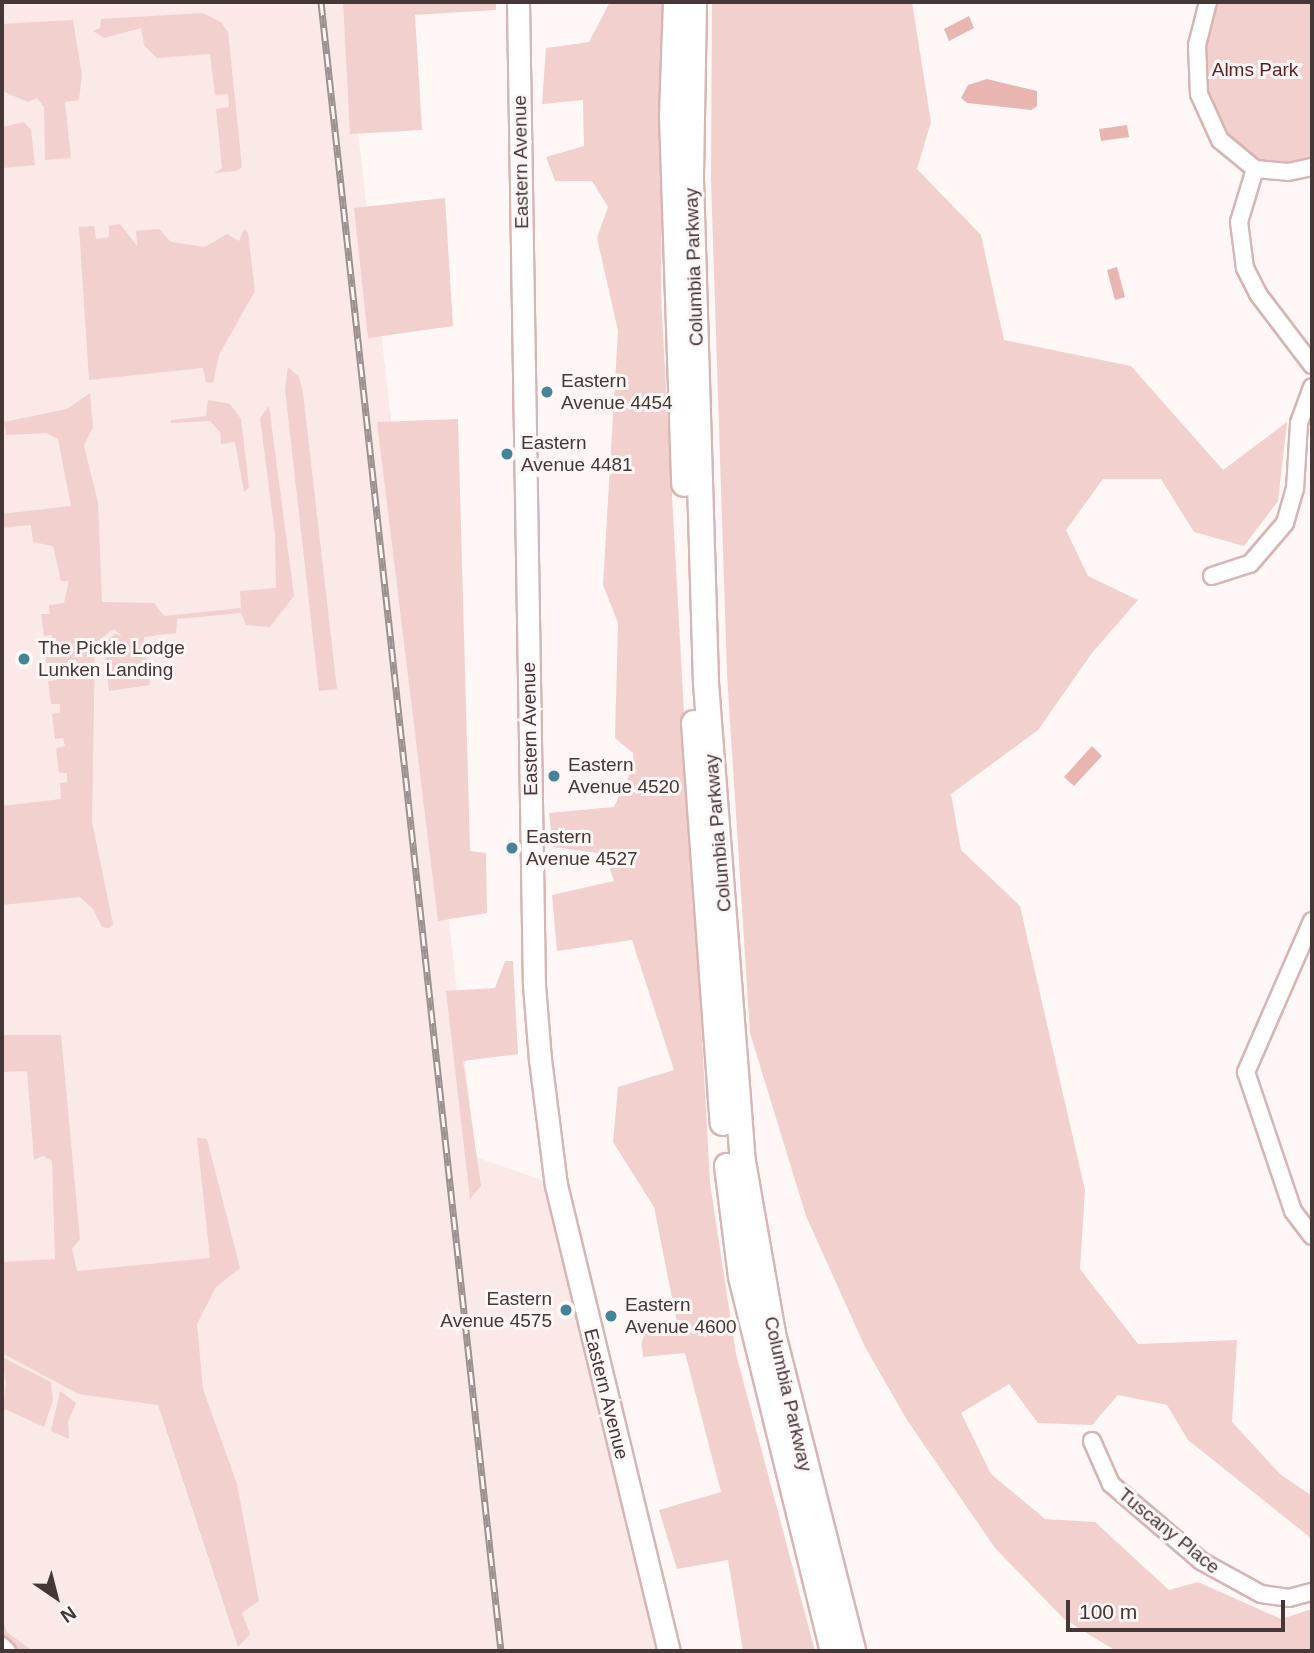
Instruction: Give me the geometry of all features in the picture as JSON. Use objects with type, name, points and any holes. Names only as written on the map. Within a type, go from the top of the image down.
[{"type":"highway","name":"Columbia Parkway","points":[[676,2],[673,130],[696,787],[725,1146],[741,1277],[833,1651]]},
{"type":"highway","name":"Columbia Parkway","points":[[694,2],[691,180],[706,683],[742,1156],[773,1334],[853,1651]]},
{"type":"main road","name":"Eastern Avenue","points":[[518,2],[534,985],[540,1059],[556,1185],[669,1651]]},
{"type":"street","points":[[1208,2],[1198,45],[1199,94],[1220,140],[1255,169],[1287,172],[1312,167]]},
{"type":"street","points":[[1255,169],[1239,222],[1245,268],[1258,294],[1312,365]]},
{"type":"street","points":[[1212,576],[1250,564],[1285,523],[1296,489],[1299,422],[1312,387]]},
{"type":"street","points":[[1312,921],[1246,1072],[1293,1211],[1312,1236]]},
{"type":"street","name":"Tuscany Place","points":[[1092,1441],[1111,1485],[1201,1561],[1261,1594],[1289,1598],[1312,1592]]},
{"type":"street","points":[[2,1646],[7,1651]]},
{"type":"shaded area","points":[[2,2],[343,2],[476,1157],[556,1185],[669,1651],[2,1651],[2,1353],[78,1394],[2,1301]]},
{"type":"shaded area","points":[[969,16],[974,28],[949,41],[944,29]]},
{"type":"shaded area","points":[[987,79],[1037,91],[1037,106],[1031,110],[967,103],[961,98],[968,85]]},
{"type":"shaded area","points":[[1127,125],[1129,137],[1101,141],[1099,129]]},
{"type":"shaded area","points":[[1117,267],[1125,297],[1115,300],[1107,270]]},
{"type":"shaded area","points":[[1092,746],[1102,756],[1074,786],[1064,777]]},
{"type":"green space","points":[[343,2],[496,2],[496,10],[415,15],[422,130],[350,134]]},
{"type":"green space","points":[[610,2],[663,2],[661,296],[710,1183],[736,1354],[815,1651],[743,1651],[728,1560],[677,1569],[659,1510],[721,1492],[685,1353],[643,1357],[640,1333],[678,1328],[654,1207],[613,1142],[618,1087],[674,1070],[632,940],[557,951],[552,895],[614,881],[605,854],[553,847],[549,813],[614,807],[634,765],[633,753],[615,738],[618,623],[603,585],[618,331],[597,238],[608,207],[592,181],[555,181],[546,157],[584,146],[583,100],[542,104],[546,48],[589,42]]},
{"type":"green space","points":[[712,2],[912,2],[931,122],[917,169],[981,235],[1004,340],[1131,366],[1223,470],[1287,422],[1278,501],[1244,546],[1194,532],[1161,479],[1103,479],[1066,530],[1088,576],[1138,600],[1092,653],[1038,730],[951,794],[961,850],[1020,906],[1085,1190],[1080,1269],[1138,1344],[1237,1340],[1232,1422],[1280,1474],[1312,1496],[1312,1539],[1188,1440],[1167,1405],[1118,1395],[1092,1425],[1038,1423],[1009,1384],[961,1413],[991,1474],[1045,1519],[1095,1522],[1169,1590],[1198,1582],[1281,1619],[1312,1609],[1312,1651],[1116,1651],[1064,1619],[995,1548],[907,1420],[865,1347],[806,1216],[750,1033],[727,674],[711,180]]},
{"type":"green space","name":"Alms Park","points":[[1208,2],[1312,2],[1312,167],[1255,169],[1207,118],[1197,45]]},
{"type":"green space","points":[[202,13],[221,22],[228,32],[242,167],[236,171],[214,173],[222,168],[216,109],[229,107],[228,94],[215,95],[210,54],[157,58],[144,45],[141,28],[104,38],[93,31],[100,28],[101,19]]},
{"type":"green space","points":[[73,20],[82,75],[79,100],[65,102],[71,158],[45,160],[44,107],[37,98],[28,102],[2,91],[2,24]]},
{"type":"green space","points":[[24,122],[31,130],[35,165],[3,168],[2,127]]},
{"type":"green space","points":[[445,198],[453,326],[368,338],[354,208]]},
{"type":"green space","points":[[120,224],[137,246],[136,231],[159,229],[171,242],[205,247],[227,234],[239,241],[244,229],[248,233],[255,291],[219,355],[213,383],[206,382],[203,368],[89,380],[79,227],[94,226],[96,239],[109,237],[109,226]]},
{"type":"green space","points":[[288,367],[299,377],[303,393],[337,689],[319,691],[285,389]]},
{"type":"green space","points":[[90,393],[93,427],[84,446],[98,502],[102,602],[154,603],[164,616],[241,608],[240,591],[276,588],[275,535],[260,418],[269,406],[294,596],[270,627],[246,625],[241,613],[177,619],[176,633],[144,637],[150,685],[109,691],[104,642],[115,634],[122,636],[114,629],[95,643],[92,822],[113,924],[109,928],[102,927],[93,909],[80,897],[2,905],[2,806],[61,799],[60,783],[67,782],[67,773],[59,773],[56,748],[65,746],[63,738],[55,739],[52,714],[60,713],[60,704],[51,704],[48,681],[57,680],[56,671],[47,671],[45,647],[53,645],[52,635],[44,636],[41,614],[50,614],[49,605],[64,603],[69,581],[61,581],[53,546],[33,542],[31,525],[2,528],[2,514],[71,506],[58,439],[46,433],[6,435],[4,422],[67,409]]},
{"type":"green space","points":[[208,400],[230,404],[241,419],[249,487],[244,492],[235,442],[221,444],[220,432],[210,421],[171,423],[171,420],[206,416]]},
{"type":"green space","points":[[458,419],[470,851],[486,853],[487,913],[438,921],[377,422]]},
{"type":"green space","points":[[505,961],[513,961],[518,1054],[463,1061],[481,1186],[470,1199],[446,991],[495,988]]},
{"type":"green space","points":[[2,1035],[61,1035],[80,1239],[72,1249],[77,1271],[210,1258],[197,1138],[207,1139],[240,1268],[216,1287],[197,1324],[203,1389],[237,1484],[259,1601],[242,1613],[250,1634],[238,1647],[158,1405],[78,1394],[2,1353],[2,1262],[55,1259],[52,1161],[43,1156],[34,1160],[27,1071],[2,1072]]},
{"type":"green space","points":[[2,1357],[51,1382],[53,1400],[44,1427],[5,1409],[2,1414],[6,1384]]},
{"type":"green space","points":[[60,1391],[76,1403],[68,1422],[69,1439],[51,1431]]},
{"type":"green space","points":[[2,1620],[8,1633],[33,1651],[17,1651],[3,1639]]},
{"type":"railway","points":[[321,2],[501,1651]]},
{"type":"place","name":"Eastern Avenue 4454","points":[[547,392]]},
{"type":"place","name":"Eastern Avenue 4481","points":[[507,454]]},
{"type":"place","name":"The Pickle Lodge Lunken Landing","points":[[24,659]]},
{"type":"place","name":"Eastern Avenue 4520","points":[[554,776]]},
{"type":"place","name":"Eastern Avenue 4527","points":[[512,848]]},
{"type":"place","name":"Eastern Avenue 4575","points":[[566,1310]]},
{"type":"place","name":"Eastern Avenue 4600","points":[[611,1316]]}]
